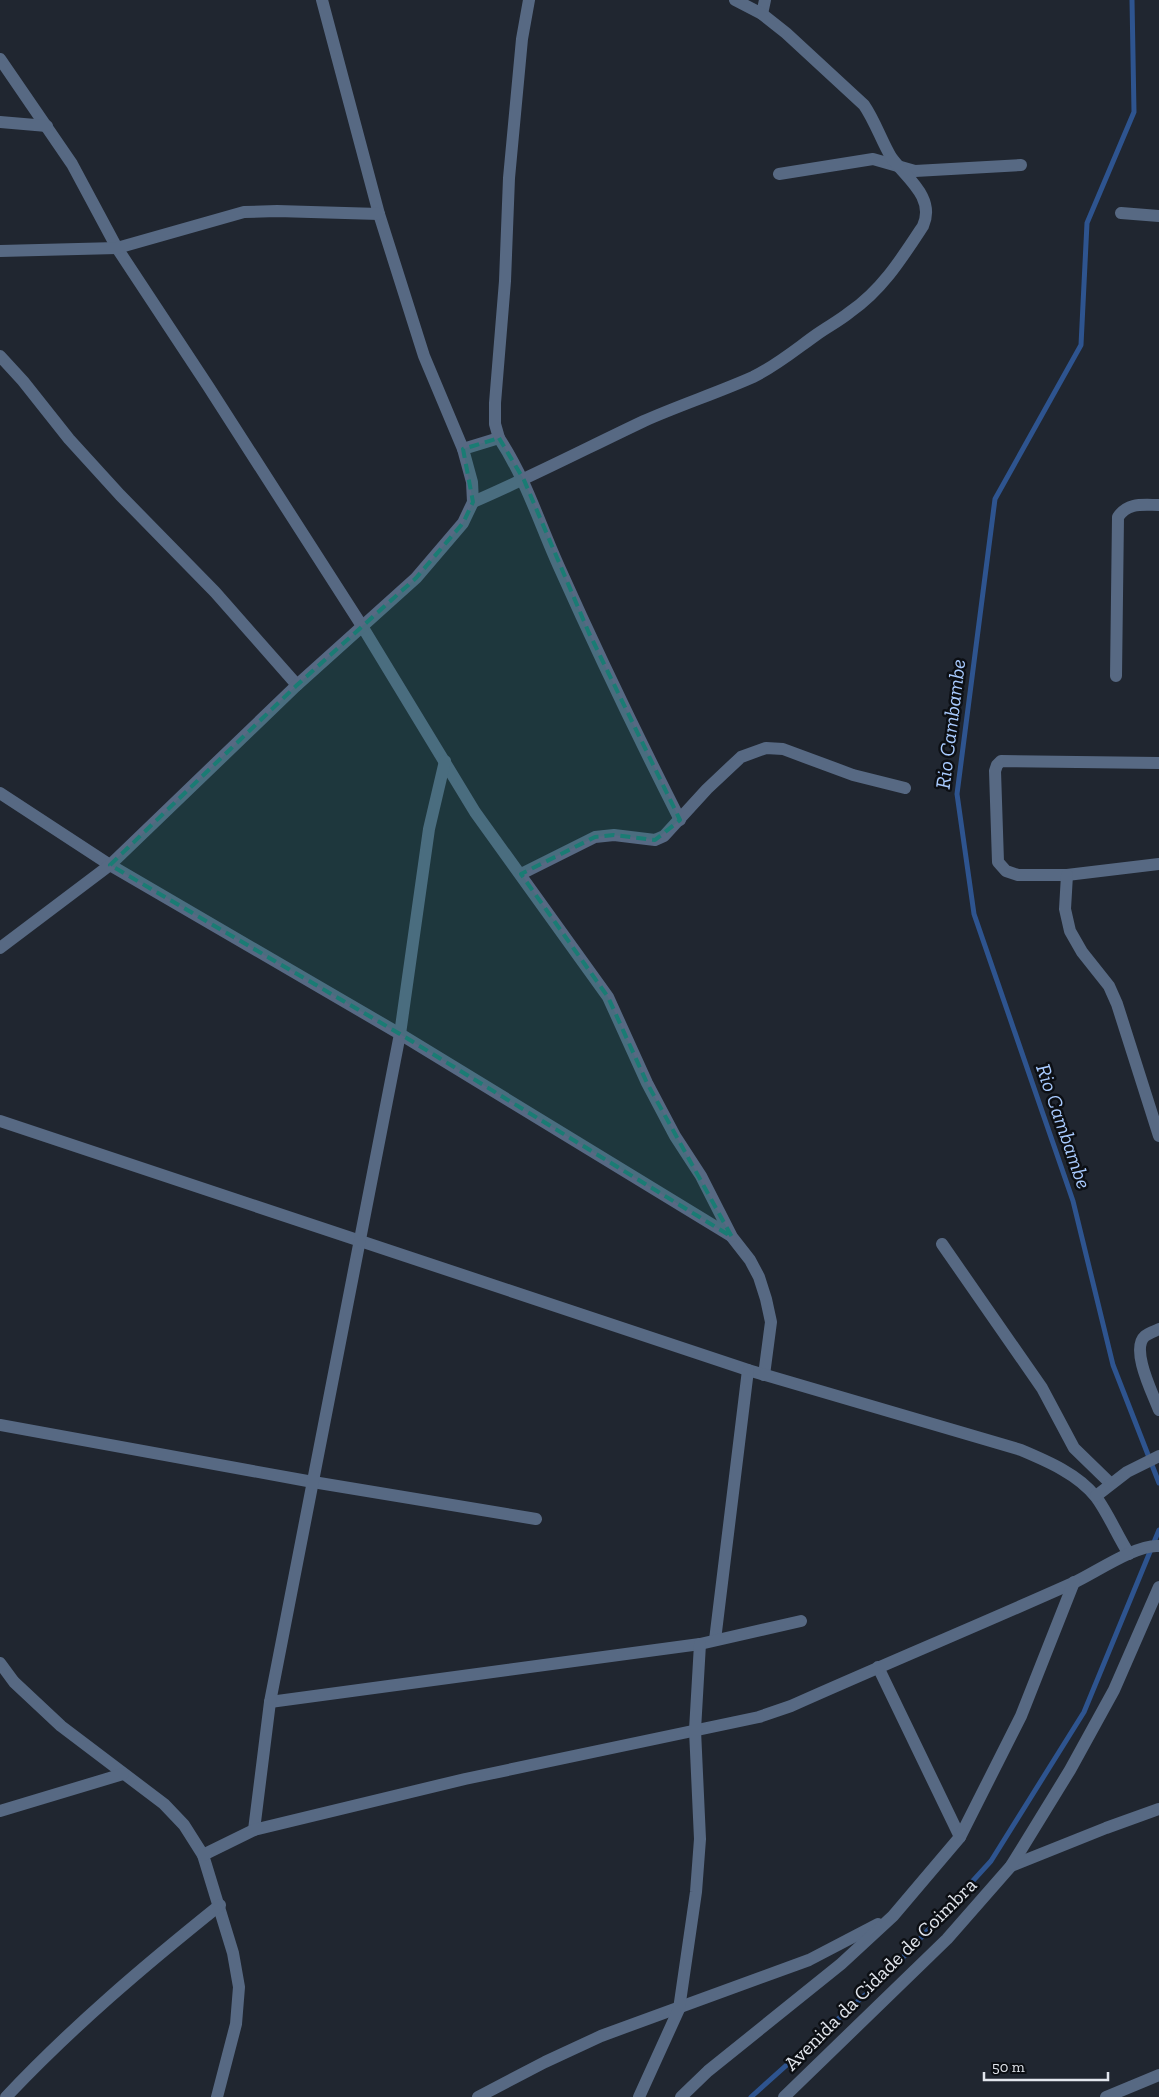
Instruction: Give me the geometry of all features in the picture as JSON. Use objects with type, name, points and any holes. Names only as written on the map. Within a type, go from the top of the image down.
[{"type":"street","points":[[0,948],[110,865],[297,685],[416,578],[463,523],[473,502],[472,482],[462,449],[424,356],[379,214],[322,0]]},
{"type":"street","points":[[530,0],[522,39],[509,178],[505,281],[495,403],[496,424],[499,438],[524,480],[556,560],[626,713],[680,820]]},
{"type":"street","points":[[473,502],[524,480],[599,442],[683,404],[766,370],[851,312],[882,284],[897,266],[926,220],[921,194],[915,182],[892,157],[864,105],[786,33],[762,14],[735,0]]},
{"type":"street","points":[[762,14],[765,0]]},
{"type":"street","points":[[0,60],[72,164],[117,248],[214,394],[362,626],[475,812],[608,997],[647,1082],[676,1136],[701,1176],[732,1236],[750,1260],[766,1299],[771,1322],[764,1375]]},
{"type":"street","points":[[0,122],[47,126]]},
{"type":"street","points":[[780,174],[873,159],[915,171],[1021,165]]},
{"type":"street","points":[[0,251],[117,248],[244,212],[379,214]]},
{"type":"street","points":[[1121,214],[1159,216]]},
{"type":"street","points":[[0,356],[24,382],[75,446],[215,592],[297,685]]},
{"type":"street","points":[[462,449],[499,438]]},
{"type":"street","points":[[1116,676],[1118,517],[1124,509],[1131,506],[1159,505]]},
{"type":"street","points":[[521,874],[594,837],[614,835],[656,840],[664,836],[707,789],[741,757],[766,748],[783,749],[853,775],[904,788]]},
{"type":"street","points":[[254,1830],[270,1702],[400,1034],[429,828],[445,761]]},
{"type":"street","points":[[1159,763],[1001,761],[996,765],[995,771],[998,862],[1006,871],[1018,876],[1066,875],[1159,864]]},
{"type":"street","points":[[0,793],[110,865],[400,1034],[732,1236]]},
{"type":"street","points":[[1066,875],[1065,909],[1070,931],[1082,952],[1109,986],[1117,1004],[1159,1136]]},
{"type":"street","points":[[0,1122],[748,1370],[1021,1450],[1052,1463],[1096,1496],[1129,1554]]},
{"type":"street","points":[[942,1244],[1042,1388],[1074,1448],[1110,1483]]},
{"type":"street","points":[[1159,1329],[1144,1337],[1139,1347],[1141,1362],[1159,1410]]},
{"type":"street","points":[[715,1640],[748,1370]]},
{"type":"street","points":[[0,1425],[314,1482],[536,1519]]},
{"type":"street","points":[[1096,1496],[1110,1483],[1127,1472],[1159,1456]]},
{"type":"street","points":[[204,1855],[254,1830],[465,1779],[695,1730],[732,1724],[791,1706],[1074,1582],[1129,1554],[1150,1545],[1159,1546]]},
{"type":"street","points":[[681,2097],[708,2070],[841,1964],[893,1916],[960,1837],[1022,1716],[1074,1582]]},
{"type":"street","name":"Avenida da Cidade de Coimbra","points":[[784,2097],[947,1939],[1011,1866],[1070,1770],[1114,1690],[1159,1587]]},
{"type":"street","points":[[270,1702],[700,1644],[801,1621]]},
{"type":"street","points":[[639,2097],[679,2009],[696,1892],[700,1839],[695,1730],[700,1644]]},
{"type":"street","points":[[0,1663],[14,1682],[61,1726],[164,1804],[184,1825],[204,1855],[233,1953],[239,1987],[236,2024],[217,2097]]},
{"type":"street","points":[[878,1667],[960,1837]]},
{"type":"street","points":[[0,1811],[123,1774]]},
{"type":"street","points":[[1011,1866],[1159,1809]]},
{"type":"street","points":[[6,2097],[39,2062],[125,1982],[220,1905]]},
{"type":"street","points":[[478,2097],[545,2062],[601,2036],[809,1960],[893,1916]]},
{"type":"street","points":[[1106,2097],[1159,2075]]},
{"type":"highlighted area","points":[[499,438],[524,480],[589,633],[680,820],[655,840],[614,835],[595,837],[521,874],[608,997],[647,1083],[732,1237],[400,1034],[110,865],[297,685],[416,578],[463,523],[473,502],[463,449]]},
{"type":"waterway","name":"Rio Cambambe","points":[[1132,0],[1134,112],[1087,223],[1081,345],[995,499],[957,794],[974,914],[1073,1201],[1113,1365],[1159,1483]]},
{"type":"waterway","points":[[751,2097],[886,1976],[991,1861],[1084,1712],[1159,1530]]}]
